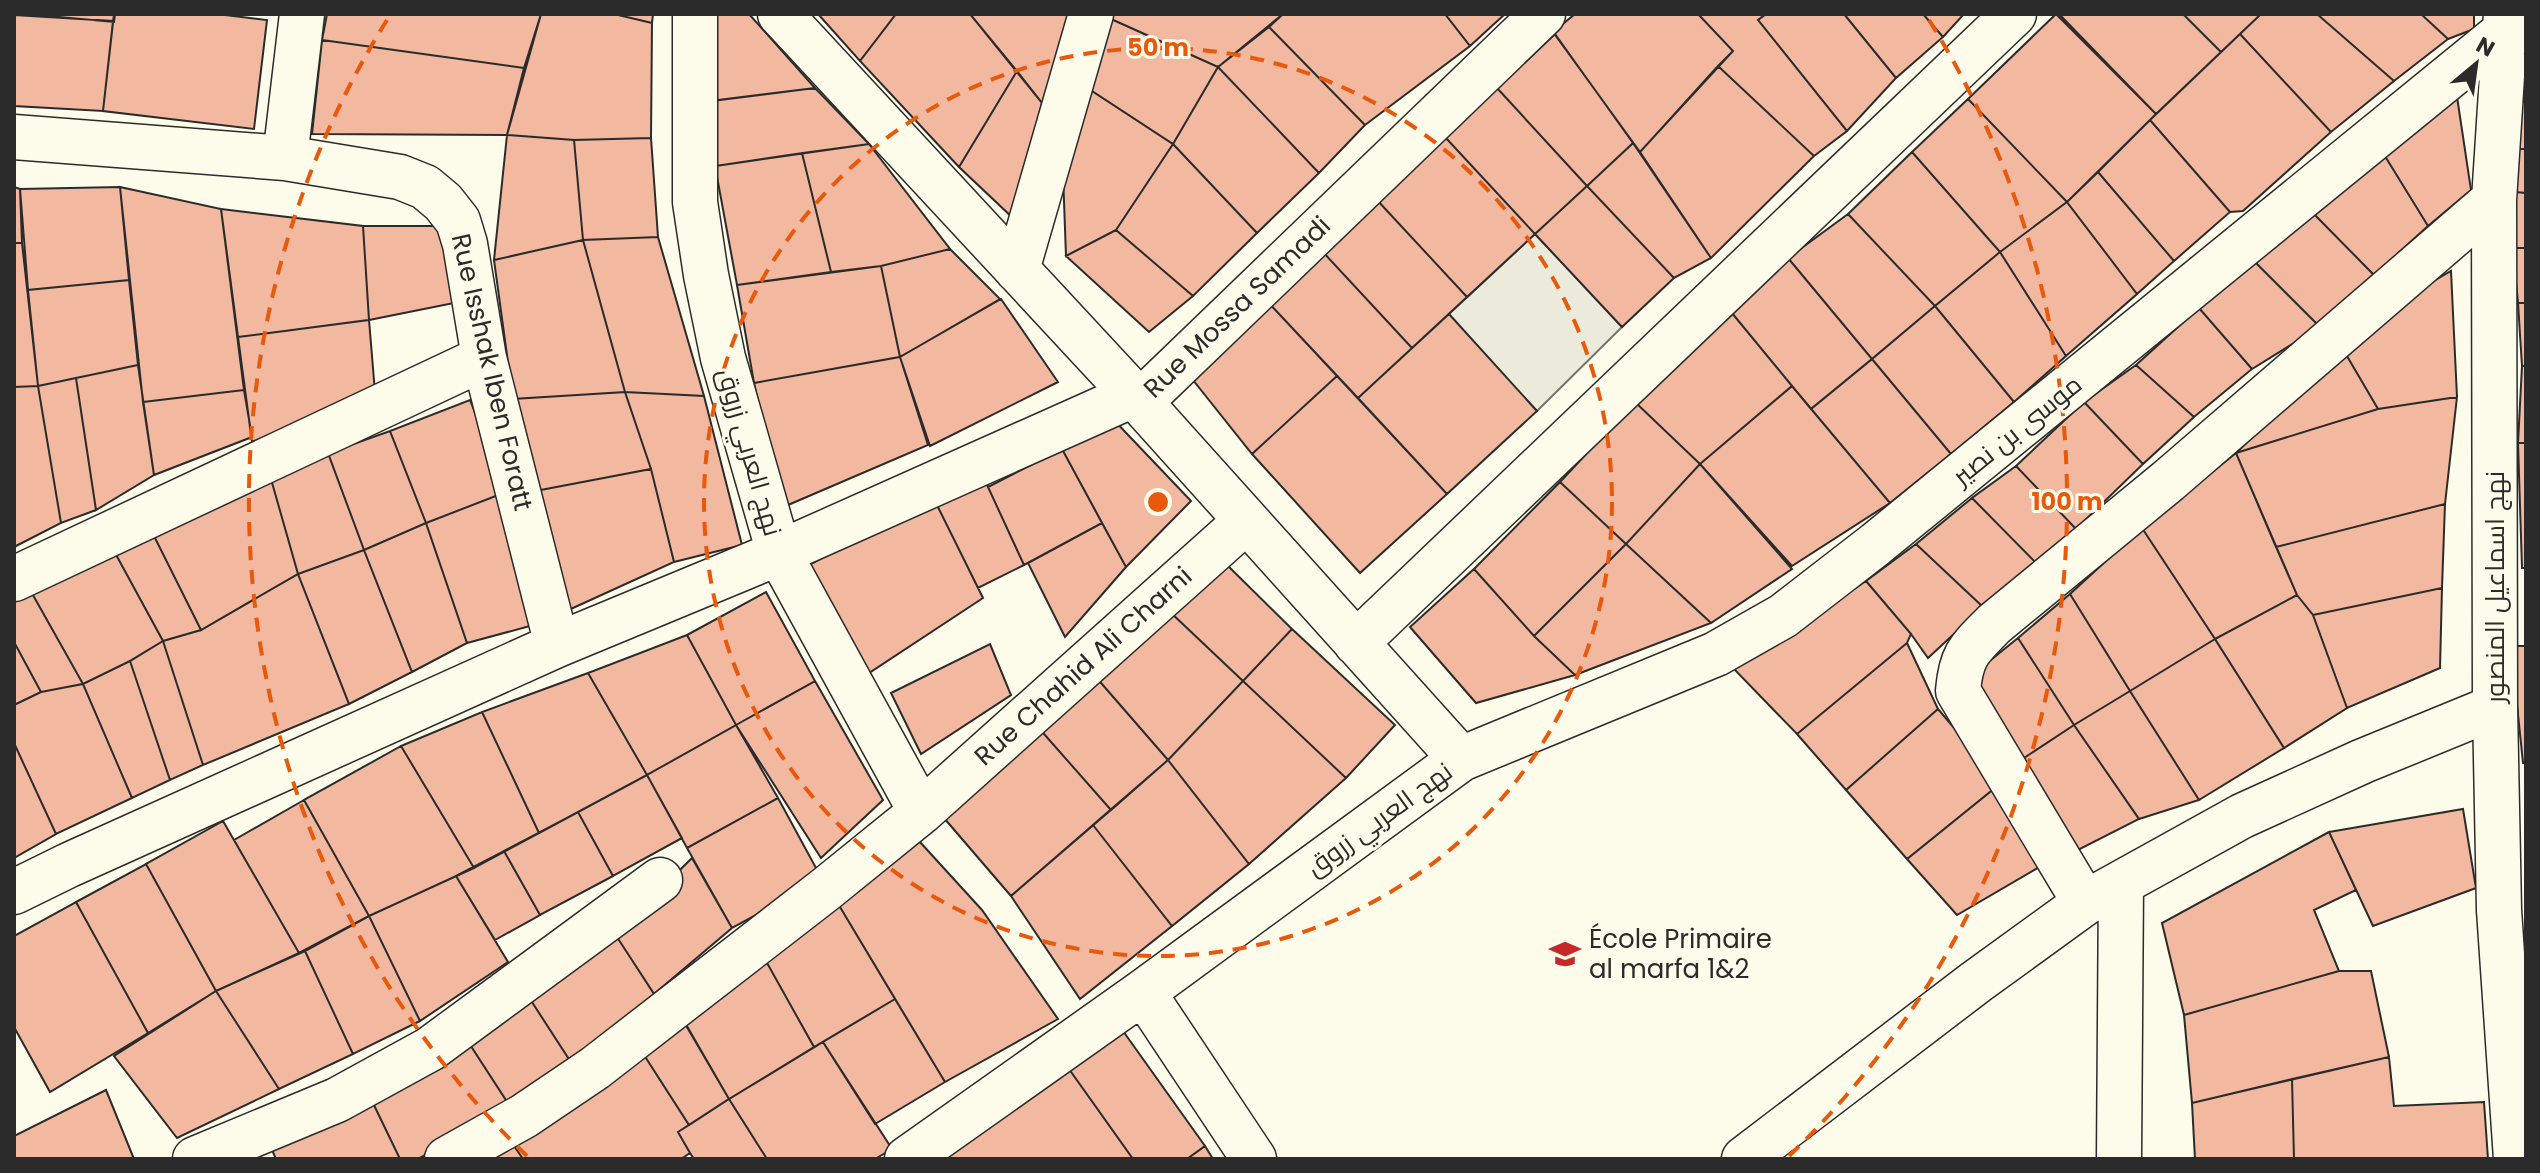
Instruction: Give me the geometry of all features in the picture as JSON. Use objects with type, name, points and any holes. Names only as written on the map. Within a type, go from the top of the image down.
[{"type":"street","points":[[285,158],[302,14]]},
{"type":"street","name":"نهج العربي زروق","points":[[695,14],[695,202],[706,275],[723,358],[779,553],[1136,398],[1461,759],[1143,992],[907,1159]]},
{"type":"street","name":"Rue Mossa Samadi","points":[[780,14],[1136,398],[1543,14]]},
{"type":"street","points":[[1017,270],[1091,14]]},
{"type":"street","points":[[1356,643],[2014,14]]},
{"type":"street","name":"نهج اسماعيل المنصور","points":[[2512,26],[2494,200],[2511,620],[2495,707],[2513,909],[2516,1159]]},
{"type":"street","name":"موسى بن نصير","points":[[1461,759],[1716,654],[1783,616],[2194,287],[2512,26]]},
{"type":"street","name":"Rue Isshak Iben Foratt","points":[[14,137],[285,158],[400,177],[425,187],[443,202],[458,221],[465,244],[484,358],[557,645]]},
{"type":"street","points":[[2119,1159],[2103,894],[1958,691],[1960,667],[1971,647],[1994,624],[2168,481],[2494,200]]},
{"type":"street","points":[[14,579],[484,358]]},
{"type":"street","name":"Rue Chahid Ali Charni","points":[[447,1159],[524,1116],[595,1068],[826,889],[921,812],[1246,521]]},
{"type":"street","points":[[14,892],[557,645],[779,553],[921,812]]},
{"type":"street","points":[[1744,1159],[1976,982],[2103,894],[2242,816],[2363,761],[2495,707]]},
{"type":"street","points":[[195,1159],[337,1100],[430,1049],[660,880]]},
{"type":"street","points":[[1143,992],[1254,1159]]},
{"type":"shaded area","points":[[1535,234],[1622,327],[1537,411],[1447,316]]},
{"type":"building","points":[[26,14],[115,14],[114,22]]},
{"type":"building","points":[[114,14],[217,14],[267,20],[254,129],[103,111]]},
{"type":"building","points":[[327,14],[541,14],[524,68],[322,40]]},
{"type":"building","points":[[541,14],[614,14],[652,23],[651,138],[574,140],[507,135]]},
{"type":"building","points":[[614,14],[653,14],[652,23]]},
{"type":"building","points":[[708,14],[749,14],[815,88],[711,101]]},
{"type":"building","points":[[818,14],[896,14],[860,61]]},
{"type":"building","points":[[896,14],[970,14],[1017,71],[959,167],[860,61]]},
{"type":"building","points":[[970,14],[1074,14],[1042,103]]},
{"type":"building","points":[[1113,14],[1283,14],[1218,67],[1111,19]]},
{"type":"building","points":[[1283,14],[1445,14],[1470,46],[1365,125],[1269,27]]},
{"type":"building","points":[[1445,14],[1505,14],[1470,46]]},
{"type":"building","points":[[1575,14],[1698,14],[1733,51],[1640,152],[1553,32]]},
{"type":"building","points":[[1698,14],[1766,14],[1758,20],[1847,131],[1814,156],[1718,66],[1733,51]]},
{"type":"building","points":[[1766,14],[1844,14],[1896,78],[1847,131],[1758,20]]},
{"type":"building","points":[[1844,14],[1923,14],[1943,37],[1896,78]]},
{"type":"building","points":[[1923,14],[1964,14],[1943,37]]},
{"type":"building","points":[[2056,14],[2156,114],[2067,202],[1968,99]]},
{"type":"building","points":[[2059,14],[2183,14],[2221,52],[2156,114]]},
{"type":"building","points":[[2183,14],[2261,14],[2221,52]]},
{"type":"building","points":[[2261,14],[2317,14],[2394,81],[2331,132],[2240,34]]},
{"type":"building","points":[[2317,14],[2421,14],[2448,39],[2394,81]]},
{"type":"building","points":[[2421,14],[2474,14],[2474,29],[2448,39]]},
{"type":"building","points":[[14,15],[113,21],[103,111],[14,106]]},
{"type":"building","points":[[1111,19],[1218,67],[1173,144],[1089,89]]},
{"type":"building","points":[[1269,27],[1365,125],[1319,173],[1218,67]]},
{"type":"building","points":[[1555,34],[1633,143],[1587,186],[1497,88]]},
{"type":"building","points":[[2240,34],[2331,132],[2243,211],[2230,212],[2150,120]]},
{"type":"building","points":[[322,40],[524,68],[507,135],[312,134]]},
{"type":"building","points":[[1718,66],[1814,156],[1711,258],[1640,152]]},
{"type":"building","points":[[1218,67],[1319,173],[1257,233],[1173,144]]},
{"type":"building","points":[[1017,71],[1042,103],[1014,219],[959,167]]},
{"type":"building","points":[[815,88],[869,144],[715,166],[711,101]]},
{"type":"building","points":[[1497,88],[1587,186],[1535,234],[1445,137]]},
{"type":"building","points":[[1089,89],[1173,144],[1116,230],[1066,256],[1063,174]]},
{"type":"building","points":[[2456,90],[2471,190],[2428,226],[2380,148]]},
{"type":"building","points":[[1968,99],[2067,202],[2000,252],[1912,152]]},
{"type":"building","points":[[2518,102],[2526,102],[2526,149],[2516,149]]},
{"type":"building","points":[[2150,120],[2230,212],[2174,261],[2098,172]]},
{"type":"building","points":[[507,135],[574,140],[583,240],[494,260]]},
{"type":"building","points":[[1445,137],[1535,234],[1467,297],[1377,200]]},
{"type":"building","points":[[651,138],[658,237],[583,240],[574,140]]},
{"type":"building","points":[[1633,143],[1711,258],[1674,278],[1587,186]]},
{"type":"building","points":[[869,144],[950,249],[881,266],[831,272],[802,153]]},
{"type":"building","points":[[1173,144],[1257,233],[1193,296],[1116,230]]},
{"type":"building","points":[[2380,148],[2428,226],[2374,275],[2308,208]]},
{"type":"building","points":[[2516,149],[2526,149],[2526,193],[2515,192]]},
{"type":"building","points":[[1912,152],[2000,252],[1935,306],[1848,214]]},
{"type":"building","points":[[802,153],[831,272],[737,285],[715,166]]},
{"type":"building","points":[[2098,172],[2174,261],[2137,294],[2067,202]]},
{"type":"building","points":[[1587,186],[1674,278],[1622,327],[1535,234]]},
{"type":"building","points":[[14,187],[20,189],[22,243],[14,243]]},
{"type":"building","points":[[120,187],[221,209],[244,390],[143,402]]},
{"type":"building","points":[[120,187],[129,280],[28,290],[20,189]]},
{"type":"building","points":[[2515,192],[2526,193],[2526,248],[2513,248]]},
{"type":"building","points":[[1377,200],[1467,297],[1412,348],[1322,251]]},
{"type":"building","points":[[2067,202],[2137,294],[2066,356],[2000,252]]},
{"type":"building","points":[[2308,208],[2374,275],[2320,327],[2255,262]]},
{"type":"building","points":[[221,209],[363,226],[369,320],[238,337]]},
{"type":"building","points":[[1848,214],[1935,306],[1872,359],[1788,258]]},
{"type":"building","points":[[363,226],[444,226],[459,302],[369,320]]},
{"type":"building","points":[[1116,230],[1193,296],[1149,332],[1066,256]]},
{"type":"building","points":[[658,237],[704,396],[625,392],[583,240]]},
{"type":"building","points":[[583,240],[625,392],[513,399],[494,260]]},
{"type":"building","points":[[14,243],[22,243],[38,386],[14,387]]},
{"type":"building","points":[[2513,248],[2526,248],[2526,303],[2518,303]]},
{"type":"building","points":[[950,249],[1000,299],[900,357],[881,266]]},
{"type":"building","points":[[1322,251],[1412,348],[1358,398],[1267,301]]},
{"type":"building","points":[[2000,252],[2066,356],[2014,402],[1935,306]]},
{"type":"building","points":[[1788,258],[1872,359],[1811,409],[1727,307]]},
{"type":"building","points":[[2255,262],[2320,327],[2252,369],[2199,308]]},
{"type":"building","points":[[881,266],[900,357],[754,383],[737,285]]},
{"type":"building","points":[[2451,271],[2457,397],[2378,409],[2344,351],[2394,304]]},
{"type":"building","points":[[129,280],[138,365],[38,386],[28,290]]},
{"type":"building","points":[[1001,299],[1058,382],[930,446],[900,357]]},
{"type":"building","points":[[1267,301],[1337,376],[1252,454],[1185,370]]},
{"type":"building","points":[[2518,303],[2526,303],[2526,366],[2522,366]]},
{"type":"building","points":[[1935,306],[2014,402],[1951,454],[1872,359]]},
{"type":"building","points":[[1727,307],[1792,386],[1700,464],[1635,402]]},
{"type":"building","points":[[2199,308],[2252,369],[2194,417],[2136,365]]},
{"type":"building","points":[[1449,314],[1537,411],[1447,494],[1358,398]]},
{"type":"building","points":[[369,320],[375,392],[252,442],[238,337]]},
{"type":"building","points":[[2344,351],[2378,409],[2236,453],[2299,392]]},
{"type":"building","points":[[900,357],[928,445],[781,508],[754,383]]},
{"type":"building","points":[[1872,359],[1951,454],[1890,503],[1811,409]]},
{"type":"building","points":[[138,365],[154,475],[96,510],[76,378]]},
{"type":"building","points":[[2136,365],[2194,417],[2143,464],[2084,402]]},
{"type":"building","points":[[2522,366],[2526,366],[2526,443],[2518,443]]},
{"type":"building","points":[[1337,376],[1447,494],[1360,573],[1252,454]]},
{"type":"building","points":[[76,378],[96,510],[61,523],[38,386]]},
{"type":"building","points":[[38,386],[61,523],[14,547],[14,387]]},
{"type":"building","points":[[1792,386],[1890,503],[1792,566],[1700,464]]},
{"type":"building","points":[[244,390],[252,437],[154,475],[143,402]]},
{"type":"building","points":[[625,392],[651,469],[530,492],[513,399]]},
{"type":"building","points":[[625,392],[704,396],[742,545],[674,562],[651,469]]},
{"type":"building","points":[[2457,397],[2445,504],[2276,547],[2236,453],[2378,409]]},
{"type":"building","points":[[470,400],[506,492],[426,523],[390,431]]},
{"type":"building","points":[[1635,402],[1700,464],[1626,544],[1560,482]]},
{"type":"building","points":[[2084,402],[2143,464],[2076,529],[2016,466]]},
{"type":"building","points":[[1111,417],[1191,501],[1126,567],[1062,449]]},
{"type":"building","points":[[390,431],[426,523],[364,550],[328,453]]},
{"type":"building","points":[[2518,443],[2526,443],[2526,568],[2522,568]]},
{"type":"building","points":[[1062,449],[1102,523],[1024,565],[988,487]]},
{"type":"building","points":[[328,453],[364,550],[298,574],[271,479]]},
{"type":"building","points":[[2236,453],[2297,595],[2215,639],[2142,528]]},
{"type":"building","points":[[1700,464],[1792,569],[1711,623],[1626,544]]},
{"type":"building","points":[[2016,466],[2076,529],[2038,565],[1972,498]]},
{"type":"building","points":[[651,469],[674,562],[562,613],[530,492]]},
{"type":"building","points":[[982,474],[1024,565],[978,588],[933,497]]},
{"type":"building","points":[[271,479],[298,574],[201,630],[151,530]]},
{"type":"building","points":[[1560,482],[1626,544],[1534,636],[1474,569]]},
{"type":"building","points":[[506,492],[541,623],[467,643],[426,523]]},
{"type":"building","points":[[933,497],[983,598],[869,673],[800,570]]},
{"type":"building","points":[[1972,498],[2038,565],[1983,607],[1916,544]]},
{"type":"building","points":[[2445,504],[2442,588],[2313,615],[2297,595],[2276,547]]},
{"type":"building","points":[[426,523],[467,643],[412,672],[364,550]]},
{"type":"building","points":[[1102,523],[1126,567],[1065,637],[1028,563]]},
{"type":"building","points":[[2142,528],[2215,639],[2130,691],[2070,594]]},
{"type":"building","points":[[151,530],[201,630],[163,641],[114,551]]},
{"type":"building","points":[[1626,544],[1711,623],[1575,675],[1534,636]]},
{"type":"building","points":[[1916,544],[1983,607],[1928,658],[1866,581]]},
{"type":"building","points":[[364,550],[412,672],[349,704],[298,574]]},
{"type":"building","points":[[114,551],[163,641],[83,684],[29,588]]},
{"type":"building","points":[[1221,559],[1292,629],[1243,681],[1169,611]]},
{"type":"building","points":[[1474,569],[1534,636],[1575,675],[1476,703],[1410,627]]},
{"type":"building","points":[[298,574],[349,704],[203,765],[163,641],[201,630]]},
{"type":"building","points":[[1866,581],[1911,634],[1907,643],[1797,734],[1734,669]]},
{"type":"building","points":[[29,588],[83,684],[41,692],[14,642],[14,594]]},
{"type":"building","points":[[2442,588],[2440,668],[2347,708],[2313,615]]},
{"type":"building","points":[[766,592],[815,681],[736,725],[687,635]]},
{"type":"building","points":[[2070,594],[2130,691],[2074,725],[2018,638]]},
{"type":"building","points":[[2297,595],[2313,615],[2347,708],[2284,748],[2215,639]]},
{"type":"building","points":[[1169,611],[1243,681],[1168,760],[1095,676]]},
{"type":"building","points":[[1292,629],[1395,725],[1346,778],[1243,681]]},
{"type":"building","points":[[687,635],[736,725],[647,775],[588,673]]},
{"type":"building","points":[[2018,638],[2074,725],[2021,760],[1971,676]]},
{"type":"building","points":[[2215,639],[2284,748],[2199,800],[2130,691]]},
{"type":"building","points":[[163,641],[203,765],[170,780],[130,661]]},
{"type":"building","points":[[14,642],[41,692],[14,705]]},
{"type":"building","points":[[1907,643],[1938,709],[1846,790],[1797,734]]},
{"type":"building","points":[[990,644],[1011,695],[921,754],[891,693]]},
{"type":"building","points":[[2511,646],[2526,646],[2526,763],[2523,763]]},
{"type":"building","points":[[130,661],[170,780],[132,798],[83,684]]},
{"type":"building","points":[[588,673],[647,775],[539,833],[482,712]]},
{"type":"building","points":[[1095,676],[1168,760],[1111,810],[1037,726]]},
{"type":"building","points":[[815,681],[883,800],[821,858],[736,725]]},
{"type":"building","points":[[1243,681],[1346,778],[1249,864],[1168,760]]},
{"type":"building","points":[[83,684],[132,798],[56,834],[14,743],[14,705],[41,692]]},
{"type":"building","points":[[2130,691],[2199,800],[2139,819],[2074,725]]},
{"type":"building","points":[[1938,709],[2001,783],[1907,859],[1846,790]]},
{"type":"building","points":[[482,712],[539,833],[474,868],[401,746]]},
{"type":"building","points":[[736,725],[778,798],[687,848],[647,775]]},
{"type":"building","points":[[2074,725],[2139,819],[2076,851],[2021,760]]},
{"type":"building","points":[[1037,726],[1111,810],[1011,896],[938,811]]},
{"type":"building","points":[[14,743],[56,834],[14,858]]},
{"type":"building","points":[[401,746],[474,868],[369,916],[304,800]]},
{"type":"building","points":[[1168,760],[1249,864],[1172,926],[1093,825]]},
{"type":"building","points":[[647,775],[682,838],[613,876],[578,812]]},
{"type":"building","points":[[2001,783],[2041,866],[1957,915],[1907,859]]},
{"type":"building","points":[[778,798],[822,879],[732,928],[687,848]]},
{"type":"building","points":[[304,800],[369,916],[299,953],[234,840]]},
{"type":"building","points":[[2463,809],[2476,888],[2373,926],[2329,832]]},
{"type":"building","points":[[578,812],[613,876],[540,915],[504,851]]},
{"type":"building","points":[[223,821],[299,953],[216,991],[146,864]]},
{"type":"building","points":[[1093,825],[1172,926],[1080,999],[1011,896]]},
{"type":"building","points":[[909,830],[982,910],[1058,1019],[945,1082],[834,897]]},
{"type":"building","points":[[2329,832],[2356,890],[2314,910],[2339,971],[2184,1015],[2162,923]]},
{"type":"building","points":[[504,851],[540,915],[495,940],[456,876]]},
{"type":"building","points":[[692,858],[732,928],[654,994],[615,934]]},
{"type":"building","points":[[146,864],[216,991],[148,1033],[76,902]]},
{"type":"building","points":[[456,876],[508,962],[420,1021],[369,916]]},
{"type":"building","points":[[834,897],[895,999],[814,1047],[762,954]]},
{"type":"building","points":[[76,902],[148,1033],[50,1092],[14,1027],[14,936]]},
{"type":"building","points":[[369,916],[420,1021],[353,1054],[305,951]]},
{"type":"building","points":[[615,934],[654,994],[615,1035],[574,1067],[530,999]]},
{"type":"building","points":[[305,951],[353,1054],[279,1089],[216,991]]},
{"type":"building","points":[[762,954],[814,1047],[729,1099],[684,1021]]},
{"type":"building","points":[[2339,971],[2371,971],[2389,1057],[2192,1103],[2184,1015]]},
{"type":"building","points":[[216,991],[279,1089],[177,1138],[114,1056]]},
{"type":"building","points":[[530,999],[574,1067],[511,1108],[467,1040]]},
{"type":"building","points":[[895,999],[945,1082],[875,1124],[823,1042]]},
{"type":"building","points":[[684,1022],[729,1099],[689,1125],[644,1055]]},
{"type":"building","points":[[1123,1031],[1205,1146],[1187,1159],[1133,1159],[1069,1069]]},
{"type":"building","points":[[467,1040],[511,1108],[418,1159],[400,1159],[372,1101]]},
{"type":"building","points":[[823,1042],[892,1149],[875,1159],[767,1159],[729,1099]]},
{"type":"building","points":[[644,1055],[689,1125],[678,1132],[690,1153],[681,1159],[523,1159],[510,1140]]},
{"type":"building","points":[[2389,1057],[2394,1106],[2484,1102],[2488,1159],[2294,1159],[2292,1079]]},
{"type":"building","points":[[1069,1069],[1133,1159],[940,1159]]},
{"type":"building","points":[[2292,1079],[2294,1159],[2195,1159],[2192,1103]]},
{"type":"building","points":[[106,1090],[134,1159],[14,1159],[14,1136]]},
{"type":"building","points":[[729,1099],[767,1159],[694,1159],[690,1153],[678,1132]]},
{"type":"building","points":[[372,1101],[400,1159],[276,1159],[272,1150]]},
{"type":"building","points":[[510,1140],[523,1159],[479,1159]]},
{"type":"building","points":[[1205,1146],[1213,1159],[1187,1159]]},
{"type":"place","name":"École Primaire al marfa 1&2","points":[[1565,954]]}]
